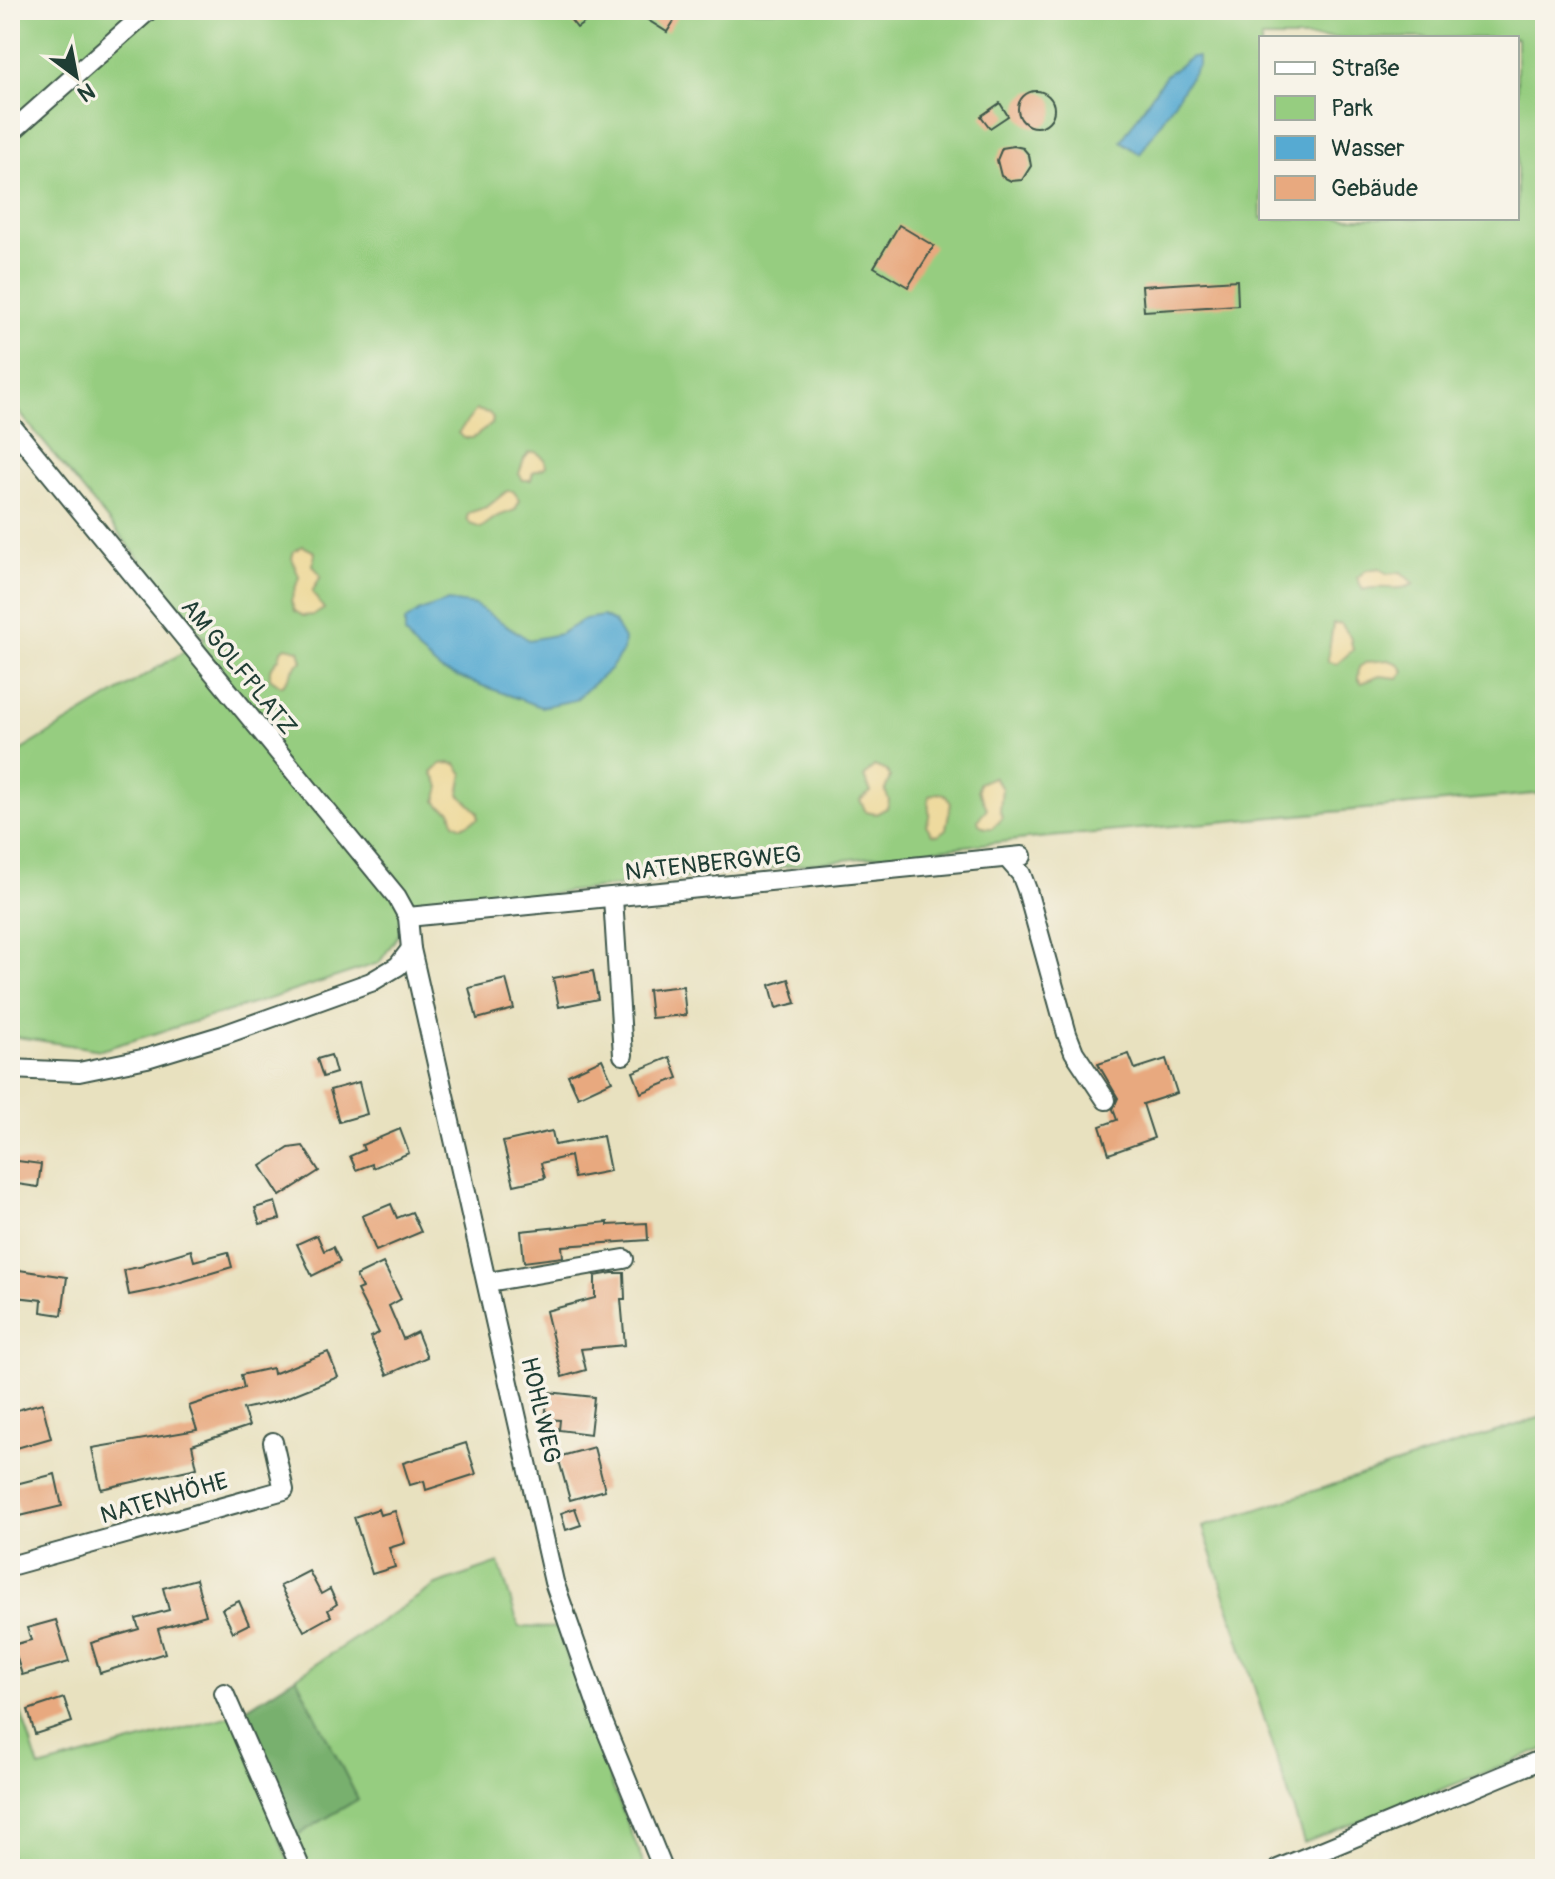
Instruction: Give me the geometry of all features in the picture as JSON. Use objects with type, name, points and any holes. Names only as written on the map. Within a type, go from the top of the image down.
[{"type":"street","points":[[10,133],[149,10]]},
{"type":"street","name":"AM GOLFPLATZ","points":[[10,424],[397,897],[408,917],[411,949]]},
{"type":"street","name":"NATENBERGWEG","points":[[408,917],[1015,857],[1067,1034],[1074,1052],[1106,1100]]},
{"type":"street","points":[[613,898],[623,1055]]},
{"type":"street","points":[[10,1069],[79,1072],[147,1058],[208,1040],[371,982],[398,966],[411,949]]},
{"type":"street","name":"HOHLWEG","points":[[411,949],[554,1582],[603,1722],[663,1869]]},
{"type":"street","points":[[488,1282],[624,1259]]},
{"type":"street","name":"NATENHÖHE","points":[[10,1566],[284,1490],[273,1442]]},
{"type":"street","points":[[224,1693],[301,1869]]},
{"type":"street","points":[[1278,1869],[1545,1758]]},
{"type":"green space","points":[[10,10],[1545,10],[1545,793],[1027,839],[416,909],[379,963],[272,998],[101,1050],[10,1036],[10,757],[205,639],[10,401]]},
{"type":"green space","points":[[1545,1416],[1545,1749],[1304,1843],[1203,1527]]},
{"type":"green space","points":[[499,1563],[519,1627],[557,1628],[612,1785],[646,1869],[307,1869],[294,1837],[358,1799],[296,1677],[436,1585]]},
{"type":"green space","points":[[296,1677],[358,1799],[294,1837],[241,1712]]},
{"type":"green space","points":[[10,1678],[39,1768],[234,1715],[291,1869],[10,1869]]},
{"type":"sand","points":[[476,410],[489,413],[493,418],[492,424],[473,438],[464,438],[458,433]]},
{"type":"sand","points":[[536,452],[545,459],[546,467],[533,472],[531,480],[523,480],[519,474],[524,459],[529,453]]},
{"type":"sand","points":[[507,491],[513,491],[520,500],[515,510],[496,517],[481,528],[470,524],[468,513],[487,507]]},
{"type":"sand","points":[[303,546],[315,552],[313,565],[321,576],[312,592],[324,609],[314,615],[303,616],[295,611],[291,601],[299,577],[292,558],[294,551]]},
{"type":"sand","points":[[1380,568],[1387,574],[1401,572],[1414,584],[1402,588],[1363,590],[1357,578],[1366,570]]},
{"type":"sand","points":[[1333,624],[1341,624],[1350,636],[1353,650],[1337,664],[1328,662]]},
{"type":"sand","points":[[286,647],[299,650],[302,661],[281,686],[270,678],[270,669]]},
{"type":"sand","points":[[1388,660],[1397,663],[1404,671],[1398,678],[1380,676],[1361,683],[1359,667],[1367,662]]},
{"type":"sand","points":[[441,764],[456,764],[463,774],[459,794],[478,812],[478,819],[462,827],[454,823],[451,811],[436,801],[440,787],[432,773]]},
{"type":"sand","points":[[874,766],[887,771],[890,777],[885,790],[889,801],[887,808],[876,814],[866,812],[860,800],[871,792],[864,777]]},
{"type":"sand","points":[[993,777],[1002,788],[1002,818],[992,828],[986,828],[978,820],[987,808],[978,790],[979,783]]},
{"type":"sand","points":[[944,794],[951,803],[946,829],[938,835],[932,834],[926,825],[929,796]]},
{"type":"water","points":[[1192,57],[1198,57],[1198,66],[1140,154],[1121,141],[1166,75]]},
{"type":"water","points":[[448,601],[475,605],[529,640],[560,634],[585,619],[603,616],[614,622],[624,639],[623,651],[611,668],[575,700],[541,707],[442,671],[418,651],[405,634],[405,621],[420,611]]},
{"type":"building","points":[[563,10],[602,10],[577,28]]},
{"type":"building","points":[[632,10],[681,10],[667,32]]},
{"type":"building","points":[[1036,91],[1048,97],[1054,109],[1048,121],[1036,127],[1024,121],[1018,109],[1024,97]]},
{"type":"building","points":[[1000,103],[1008,116],[990,128],[981,116]]},
{"type":"building","points":[[1002,148],[1023,148],[1029,155],[1031,166],[1022,180],[1011,181],[1001,176],[997,160]]},
{"type":"building","points":[[899,225],[934,246],[908,287],[874,267]]},
{"type":"building","points":[[1237,280],[1238,305],[1144,311],[1142,286]]},
{"type":"building","points":[[593,971],[598,999],[559,1007],[553,978]]},
{"type":"building","points":[[506,979],[514,1009],[477,1019],[469,988]]},
{"type":"building","points":[[789,979],[796,1003],[776,1008],[770,985]]},
{"type":"building","points":[[683,986],[686,1015],[651,1018],[648,990]]},
{"type":"building","points":[[1129,1054],[1135,1069],[1166,1059],[1177,1093],[1143,1104],[1154,1138],[1109,1154],[1100,1126],[1117,1120],[1113,1109],[1118,1098],[1098,1064]]},
{"type":"building","points":[[331,1055],[336,1073],[323,1077],[317,1059]]},
{"type":"building","points":[[670,1057],[678,1078],[641,1093],[633,1072]]},
{"type":"building","points":[[602,1059],[612,1081],[578,1097],[568,1075]]},
{"type":"building","points":[[359,1082],[367,1114],[339,1122],[330,1090]]},
{"type":"building","points":[[400,1129],[409,1153],[373,1168],[372,1164],[356,1170],[350,1156],[364,1150],[362,1145]]},
{"type":"building","points":[[552,1131],[555,1145],[603,1136],[610,1171],[574,1178],[570,1156],[541,1163],[545,1178],[514,1185],[503,1142]]},
{"type":"building","points":[[303,1146],[319,1171],[280,1196],[261,1166],[289,1148]]},
{"type":"building","points":[[10,1160],[41,1164],[38,1187],[10,1183]]},
{"type":"building","points":[[275,1202],[280,1219],[260,1224],[255,1208]]},
{"type":"building","points":[[391,1204],[397,1218],[412,1212],[421,1232],[376,1251],[362,1216]]},
{"type":"building","points":[[608,1222],[608,1225],[647,1223],[648,1240],[562,1246],[563,1257],[524,1262],[521,1231]]},
{"type":"building","points":[[317,1235],[324,1251],[333,1247],[340,1262],[312,1276],[297,1244]]},
{"type":"building","points":[[191,1250],[194,1261],[228,1252],[232,1267],[129,1295],[124,1270]]},
{"type":"building","points":[[383,1263],[401,1299],[389,1306],[403,1339],[417,1332],[427,1357],[387,1375],[370,1337],[379,1333],[357,1290],[362,1288],[356,1276]]},
{"type":"building","points":[[19,1270],[67,1277],[62,1315],[41,1312],[42,1300],[16,1297]]},
{"type":"building","points":[[624,1273],[625,1299],[621,1299],[625,1345],[581,1349],[586,1370],[562,1377],[546,1311],[595,1298],[595,1276]]},
{"type":"building","points":[[328,1352],[338,1377],[278,1401],[243,1409],[249,1426],[192,1445],[197,1468],[101,1489],[92,1448],[197,1430],[189,1406],[244,1388],[241,1375],[272,1368],[273,1374]]},
{"type":"building","points":[[548,1392],[594,1397],[590,1434],[559,1430],[560,1420],[545,1419]]},
{"type":"building","points":[[42,1403],[51,1438],[10,1450],[10,1412]]},
{"type":"building","points":[[466,1443],[476,1474],[426,1490],[424,1481],[410,1485],[403,1463]]},
{"type":"building","points":[[594,1447],[605,1490],[570,1500],[558,1457]]},
{"type":"building","points":[[55,1474],[62,1506],[20,1516],[12,1485]]},
{"type":"building","points":[[575,1508],[581,1525],[566,1530],[561,1513]]},
{"type":"building","points":[[378,1509],[380,1515],[395,1511],[405,1543],[389,1548],[395,1567],[372,1574],[354,1517]]},
{"type":"building","points":[[309,1571],[321,1594],[330,1589],[337,1604],[328,1610],[331,1616],[304,1631],[280,1586]]},
{"type":"building","points":[[196,1579],[206,1615],[158,1629],[165,1653],[100,1673],[91,1643],[139,1629],[136,1619],[169,1610],[163,1588]]},
{"type":"building","points":[[239,1601],[249,1624],[233,1632],[222,1609]]},
{"type":"building","points":[[56,1620],[69,1662],[22,1675],[13,1645],[31,1640],[27,1628]]},
{"type":"building","points":[[64,1698],[72,1722],[35,1734],[28,1710]]}]
